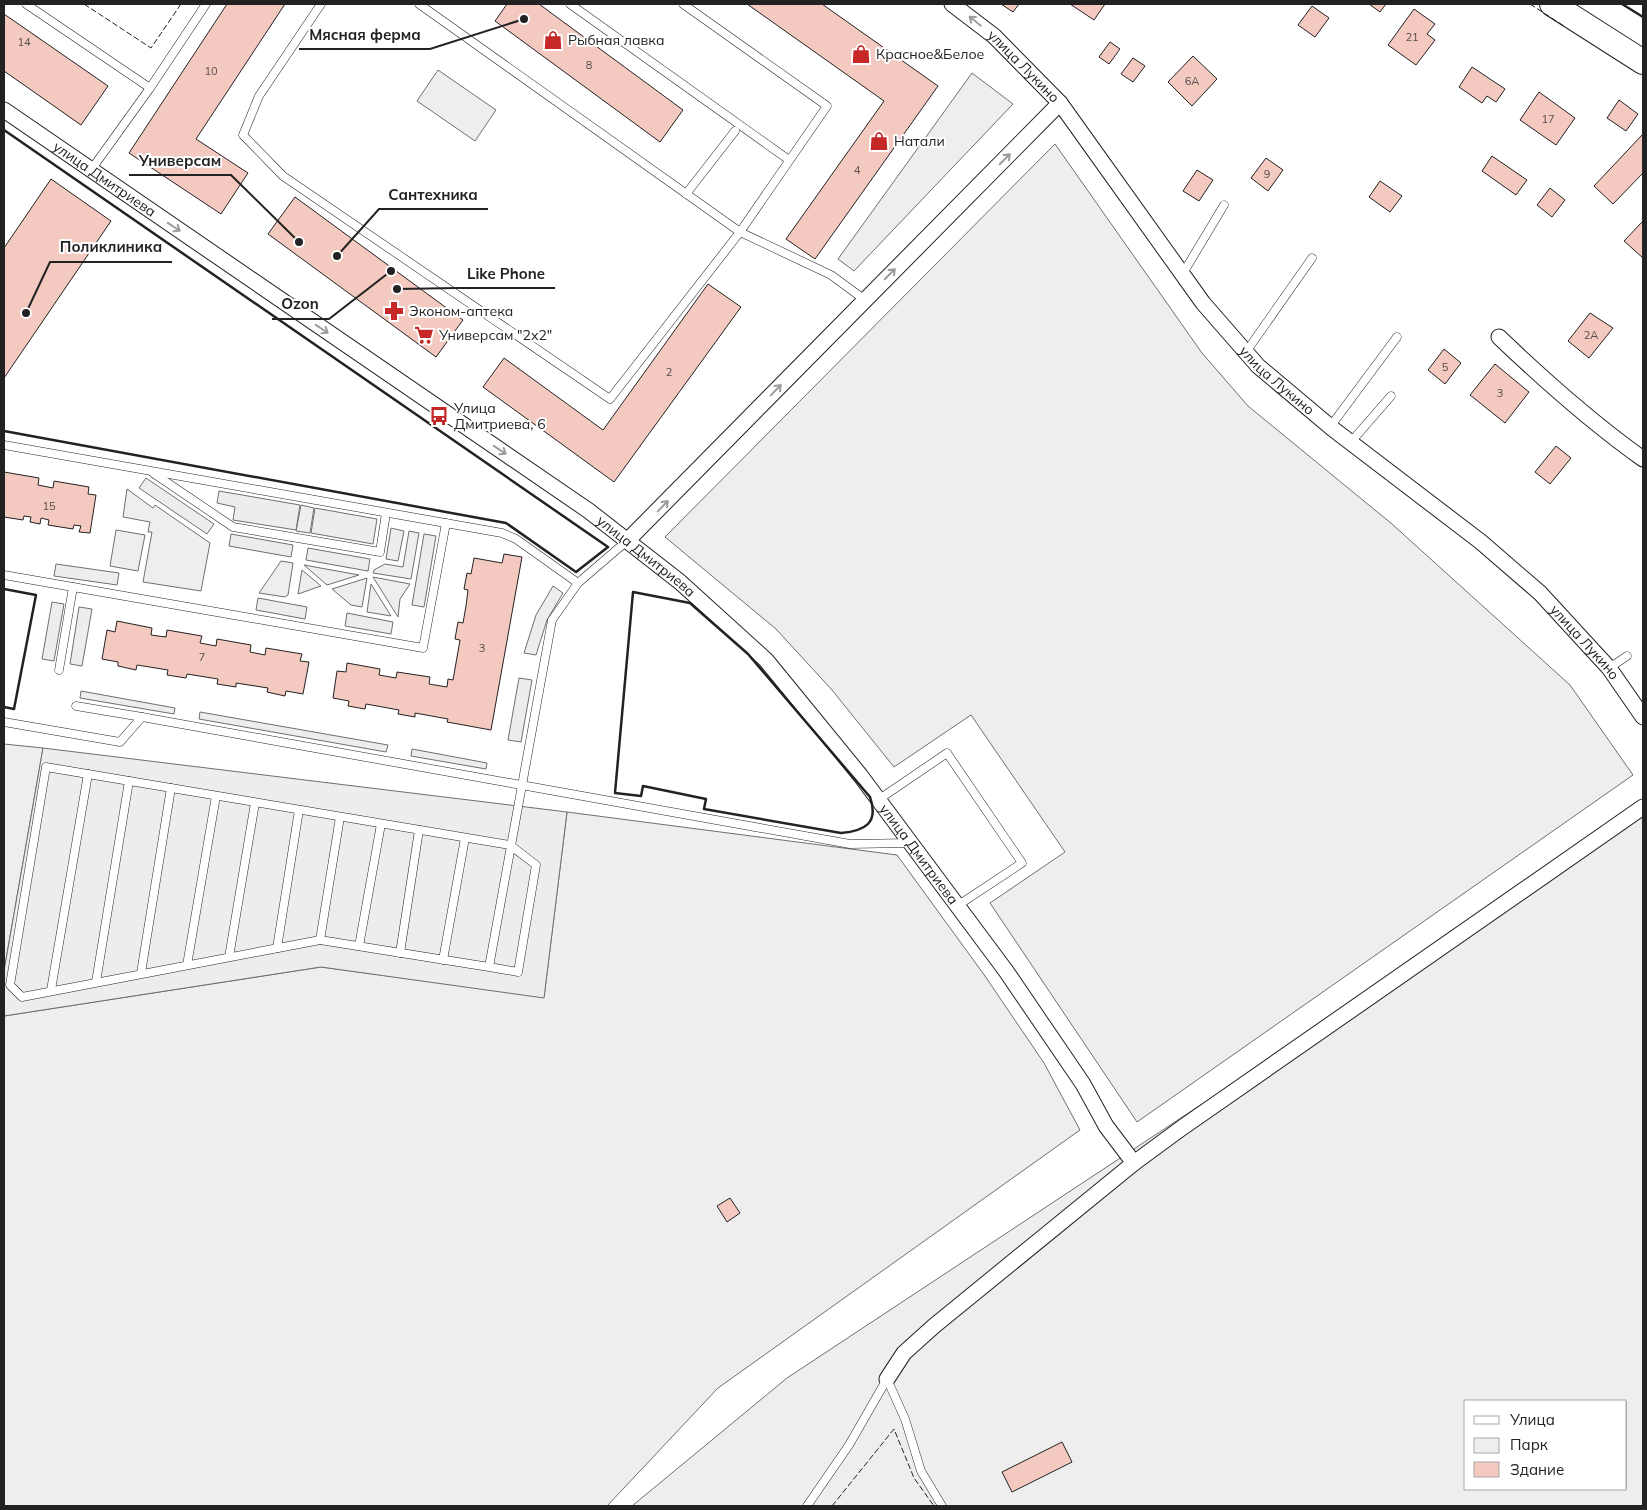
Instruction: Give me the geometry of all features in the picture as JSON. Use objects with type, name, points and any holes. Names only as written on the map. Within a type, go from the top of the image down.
[{"type":"main road","points":[[1552,4],[1643,62]]},
{"type":"street","name":"улица Лукино","points":[[952,4],[994,36],[1060,103],[1203,303],[1258,366],[1330,427],[1480,542],[1540,593],[1609,668],[1643,717]]},
{"type":"street","points":[[628,540],[1060,103]]},
{"type":"street","name":"улица Дмитриева","points":[[4,110],[589,511],[680,582],[766,660],[878,800],[1017,988],[1083,1084],[1106,1126],[1134,1164]]},
{"type":"street","points":[[1499,337],[1552,388],[1606,433],[1643,458]]},
{"type":"street","points":[[887,1379],[904,1353],[934,1326],[1134,1164],[1643,807]]},
{"type":"lane","points":[[26,4],[150,88]]},
{"type":"lane","points":[[91,170],[150,88],[206,4]]},
{"type":"lane","points":[[321,4],[259,96],[243,135],[283,176],[610,399],[740,232],[827,106],[683,4]]},
{"type":"lane","points":[[419,4],[740,232],[831,276],[865,300]]},
{"type":"lane","points":[[570,4],[790,160]]},
{"type":"lane","points":[[686,194],[735,131]]},
{"type":"lane","points":[[1182,275],[1224,205]]},
{"type":"lane","points":[[1246,352],[1312,258]]},
{"type":"lane","points":[[1330,427],[1397,338]]},
{"type":"lane","points":[[1350,442],[1391,396]]},
{"type":"lane","points":[[4,445],[446,523],[509,536],[578,583]]},
{"type":"lane","points":[[150,471],[233,527],[380,552],[386,513]]},
{"type":"lane","points":[[4,575],[424,648],[446,523]]},
{"type":"lane","points":[[489,967],[552,620],[578,583],[628,540]]},
{"type":"lane","points":[[59,670],[73,587]]},
{"type":"lane","points":[[1609,668],[1627,656]]},
{"type":"lane","points":[[76,706],[850,844],[910,843]]},
{"type":"lane","points":[[4,722],[120,742],[142,717]]},
{"type":"lane","points":[[878,800],[947,753],[1022,863],[957,906]]},
{"type":"lane","points":[[46,768],[129,781],[510,846],[536,865],[518,972],[320,940],[22,997],[10,985],[46,768]]},
{"type":"lane","points":[[51,990],[88,774]]},
{"type":"lane","points":[[96,982],[129,781]]},
{"type":"lane","points":[[141,974],[171,788]]},
{"type":"lane","points":[[187,965],[216,796]]},
{"type":"lane","points":[[228,957],[255,803]]},
{"type":"lane","points":[[277,948],[299,810]]},
{"type":"lane","points":[[320,940],[340,817]]},
{"type":"lane","points":[[359,946],[381,824]]},
{"type":"lane","points":[[400,953],[420,830]]},
{"type":"lane","points":[[444,960],[465,838]]},
{"type":"lane","points":[[808,1506],[849,1445],[887,1379]]},
{"type":"lane","points":[[887,1379],[905,1419],[921,1471],[942,1506]]},
{"type":"green space","points":[[438,70],[496,110],[475,141],[417,101]]},
{"type":"green space","points":[[972,73],[1013,104],[854,271],[838,259]]},
{"type":"green space","points":[[1055,144],[1202,353],[1248,406],[1392,524],[1570,685],[1633,775],[1137,1122],[990,903],[1065,852],[971,715],[894,767],[832,690],[776,629],[665,537]]},
{"type":"green space","points":[[127,489],[153,508],[155,505],[210,543],[201,591],[143,582],[152,532],[148,532],[150,522],[123,517]]},
{"type":"green space","points":[[301,505],[314,508],[310,533],[296,531]]},
{"type":"green space","points":[[116,530],[145,535],[138,571],[110,566]]},
{"type":"green space","points":[[409,531],[419,533],[411,579],[373,573],[374,570],[385,564],[403,567]]},
{"type":"green space","points":[[281,561],[293,563],[288,595],[285,597],[259,593]]},
{"type":"green space","points":[[304,565],[359,575],[327,585]]},
{"type":"green space","points":[[302,570],[321,586],[298,594]]},
{"type":"green space","points":[[373,577],[410,584],[400,599],[398,617]]},
{"type":"green space","points":[[367,578],[362,607],[351,605],[332,589]]},
{"type":"green space","points":[[371,584],[391,616],[367,612]]},
{"type":"green space","points":[[4,744],[43,748],[4,971]]},
{"type":"green space","points":[[567,812],[897,855],[985,976],[1044,1063],[1080,1130],[718,1388],[607,1506],[4,1506],[4,1016],[321,967],[544,997]]},
{"type":"green space","points":[[1643,813],[1643,1506],[632,1506],[787,1378]]},
{"type":"shaded area","points":[[146,478],[214,524],[207,534],[139,488]]},
{"type":"shaded area","points":[[219,491],[300,505],[296,530],[233,520],[235,507],[217,503]]},
{"type":"shaded area","points":[[315,508],[377,519],[373,544],[311,533]]},
{"type":"shaded area","points":[[391,528],[404,531],[398,561],[386,559]]},
{"type":"shaded area","points":[[231,534],[293,545],[291,557],[229,546]]},
{"type":"shaded area","points":[[424,534],[436,536],[424,607],[412,605]]},
{"type":"shaded area","points":[[308,548],[370,559],[368,571],[306,560]]},
{"type":"shaded area","points":[[56,564],[119,573],[117,585],[54,576]]},
{"type":"shaded area","points":[[553,586],[563,593],[547,620],[536,655],[524,653],[536,615]]},
{"type":"shaded area","points":[[258,598],[307,607],[305,619],[256,610]]},
{"type":"shaded area","points":[[52,602],[64,604],[54,661],[42,659]]},
{"type":"shaded area","points":[[79,607],[92,609],[82,666],[70,664]]},
{"type":"shaded area","points":[[347,613],[393,622],[391,634],[345,626]]},
{"type":"shaded area","points":[[519,678],[532,680],[521,742],[508,740]]},
{"type":"shaded area","points":[[81,691],[175,708],[174,714],[80,698]]},
{"type":"shaded area","points":[[200,712],[388,745],[386,752],[199,719]]},
{"type":"shaded area","points":[[43,748],[567,812],[544,998],[321,967],[4,1016],[4,971]]},
{"type":"shaded area","points":[[412,749],[487,763],[486,769],[411,756]]},
{"type":"building","points":[[227,4],[285,4],[196,139],[248,173],[221,214],[129,153]]},
{"type":"building","points":[[507,4],[539,4],[683,110],[660,142],[495,21]]},
{"type":"building","points":[[747,4],[822,4],[938,86],[815,259],[786,239],[884,101]]},
{"type":"building","points":[[1001,4],[1019,4],[1013,12]]},
{"type":"building","points":[[1070,4],[1105,4],[1094,20]]},
{"type":"building","points":[[1369,4],[1386,4],[1380,12]]},
{"type":"building","points":[[1312,6],[1329,18],[1315,37],[1298,25]]},
{"type":"building","points":[[1414,9],[1435,24],[1427,34],[1435,40],[1416,65],[1388,45]]},
{"type":"building","points":[[4,14],[108,86],[81,125],[4,71]]},
{"type":"building","points":[[1110,42],[1120,49],[1109,64],[1099,57]]},
{"type":"building","points":[[1193,56],[1217,79],[1192,106],[1168,82]]},
{"type":"building","points":[[1133,58],[1145,66],[1133,82],[1121,74]]},
{"type":"building","points":[[1472,67],[1505,89],[1496,102],[1487,96],[1482,103],[1459,87]]},
{"type":"building","points":[[1539,92],[1575,118],[1556,145],[1520,120]]},
{"type":"building","points":[[1619,100],[1638,114],[1626,131],[1607,118]]},
{"type":"building","points":[[1643,134],[1643,173],[1613,204],[1594,186]]},
{"type":"building","points":[[1492,156],[1527,180],[1516,195],[1482,171]]},
{"type":"building","points":[[1266,158],[1283,170],[1268,191],[1251,178]]},
{"type":"building","points":[[1197,170],[1213,180],[1199,201],[1183,191]]},
{"type":"building","points":[[51,179],[111,221],[4,378],[4,248]]},
{"type":"building","points":[[1380,181],[1402,196],[1390,212],[1369,197]]},
{"type":"building","points":[[1550,188],[1565,200],[1552,217],[1537,205]]},
{"type":"building","points":[[295,197],[463,320],[436,357],[268,234]]},
{"type":"building","points":[[1643,221],[1643,258],[1624,241]]},
{"type":"building","points":[[708,284],[741,307],[614,482],[483,387],[504,358],[603,430]]},
{"type":"building","points":[[1590,313],[1613,328],[1589,358],[1568,341]]},
{"type":"building","points":[[1444,349],[1461,363],[1445,384],[1428,370]]},
{"type":"building","points":[[1495,364],[1529,392],[1505,423],[1470,395]]},
{"type":"building","points":[[1556,446],[1571,458],[1550,484],[1535,472]]},
{"type":"building","points":[[4,472],[39,478],[38,485],[53,488],[54,481],[89,487],[88,494],[96,495],[90,533],[79,532],[81,526],[74,525],[73,529],[48,525],[49,520],[41,518],[40,524],[30,522],[31,517],[24,516],[23,520],[4,517]]},
{"type":"building","points":[[504,554],[522,557],[491,730],[447,722],[448,719],[415,713],[415,717],[398,714],[399,710],[366,704],[365,709],[348,706],[349,701],[333,698],[337,671],[346,672],[347,663],[380,669],[379,675],[396,678],[397,672],[430,677],[429,684],[447,687],[448,679],[453,680],[460,640],[455,639],[458,622],[463,623],[466,606],[468,590],[464,589],[467,573],[471,574],[474,558],[502,563]]},
{"type":"building","points":[[117,621],[152,628],[151,635],[166,637],[167,630],[202,636],[200,643],[216,646],[217,639],[251,645],[250,652],[265,655],[266,648],[302,654],[300,661],[309,662],[303,694],[286,691],[285,696],[267,692],[268,688],[236,683],[236,687],[217,684],[218,679],[187,674],[186,678],[167,675],[168,670],[137,665],[136,670],[118,666],[118,662],[102,659],[107,630],[115,632]]},
{"type":"building","points":[[730,1198],[740,1213],[727,1222],[717,1206]]},
{"type":"building","points":[[1062,1442],[1072,1462],[1012,1492],[1002,1472]]},
{"type":"fence","points":[[84,4],[151,48],[181,4]]},
{"type":"fence","points":[[1530,4],[1564,26]]},
{"type":"fence","points":[[832,1506],[894,1429],[914,1478],[934,1506]]},
{"type":"wall","points":[[1622,4],[1643,17]]},
{"type":"wall","points":[[4,130],[608,547],[576,572],[506,523],[4,431]]},
{"type":"wall","points":[[4,589],[36,595],[14,709],[4,707]]},
{"type":"wall","points":[[633,592],[690,603],[748,654],[870,797],[873,813],[868,824],[863,828],[841,833],[704,809],[706,799],[643,786],[641,796],[615,793],[633,592]]},
{"type":"place","name":"Мясная ферма","points":[[524,19]]},
{"type":"place","name":"Рыбная лавка","points":[[553,40]]},
{"type":"place","name":"Красное&Белое","points":[[861,54]]},
{"type":"place","name":"Натали","points":[[879,141]]},
{"type":"place","name":"Универсам","points":[[299,242]]},
{"type":"place","name":"Сантехника","points":[[337,256]]},
{"type":"place","name":"Ozon","points":[[391,271]]},
{"type":"place","name":"Like Phone","points":[[397,289]]},
{"type":"place","name":"Эконом-аптека","points":[[394,311]]},
{"type":"place","name":"Поликлиника","points":[[26,313]]},
{"type":"place","name":"Универсам \"2x2\"","points":[[424,335]]},
{"type":"place","name":"Улица Дмитриева, 6","points":[[439,416]]}]
